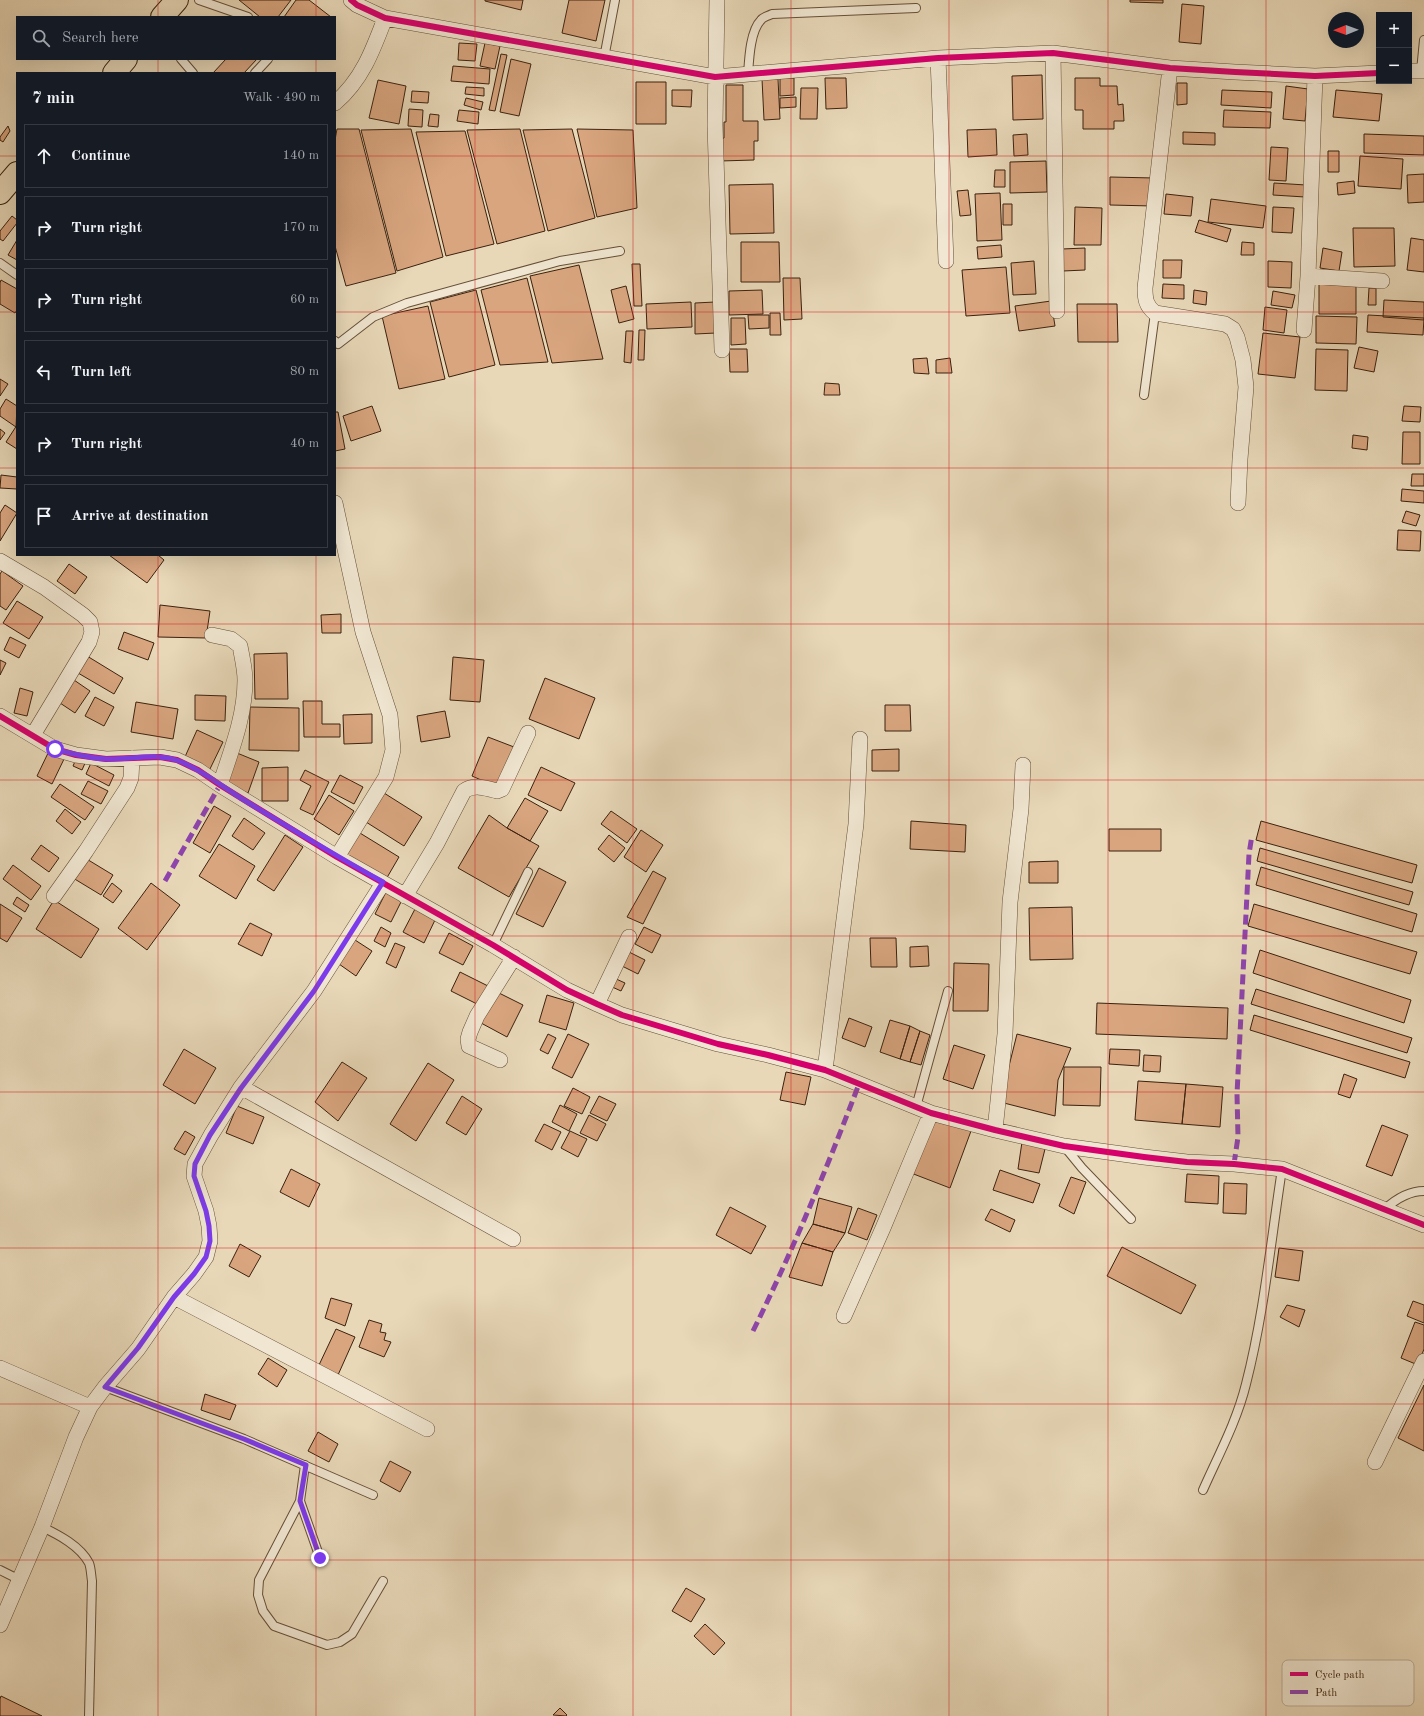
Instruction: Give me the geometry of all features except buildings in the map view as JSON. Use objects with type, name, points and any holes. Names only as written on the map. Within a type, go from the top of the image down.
[{"type":"highway","points":[[163,16],[176,0]]},
{"type":"highway","points":[[115,72],[125,60]]},
{"type":"highway","points":[[0,193],[16,174]]},
{"type":"street","points":[[350,0],[357,5],[385,18],[715,77],[938,58],[1053,53],[1170,68],[1315,76],[1376,73]]},
{"type":"street","points":[[717,0],[715,77],[722,350]]},
{"type":"street","points":[[336,102],[358,79],[372,53],[385,18]]},
{"type":"street","points":[[1053,53],[1057,311]]},
{"type":"street","points":[[938,58],[946,261]]},
{"type":"street","points":[[1170,68],[1145,288],[1145,300],[1149,308],[1155,313],[1225,324],[1233,330],[1237,337],[1243,360],[1246,387],[1238,503]]},
{"type":"street","points":[[1304,330],[1308,276],[1315,76]]},
{"type":"street","points":[[1308,276],[1382,281]]},
{"type":"street","points":[[336,503],[363,632],[390,715],[393,750],[386,777],[337,857]]},
{"type":"street","points":[[0,561],[44,588],[83,615],[90,622],[92,632],[90,642],[34,735]]},
{"type":"street","points":[[212,635],[231,639],[240,646],[245,680],[243,706],[237,736],[220,785]]},
{"type":"street","points":[[0,716],[34,735],[55,749],[76,755],[106,759],[160,757],[177,760],[198,770],[337,857],[514,957],[567,990],[622,1015],[718,1044],[825,1070],[916,1107],[995,1130],[1064,1146],[1187,1162],[1234,1164],[1282,1169],[1424,1225]]},
{"type":"street","points":[[405,896],[438,843],[464,791],[470,787],[488,788],[497,792],[502,788],[528,733]]},
{"type":"street","points":[[825,1070],[856,824],[860,739]]},
{"type":"street","points":[[54,896],[86,851],[127,788],[131,778],[132,758]]},
{"type":"street","points":[[995,1130],[1005,1034],[1010,902],[1021,809],[1023,765]]},
{"type":"street","points":[[0,1625],[42,1527],[76,1437],[90,1407],[138,1348],[174,1297],[194,1274],[206,1257],[210,1241],[206,1211],[194,1176],[195,1164],[210,1135],[241,1088],[314,991],[383,882]]},
{"type":"street","points":[[597,1004],[629,937]]},
{"type":"street","points":[[500,1060],[469,1046],[468,1039],[478,1016],[514,957]]},
{"type":"street","points":[[241,1088],[513,1240]]},
{"type":"street","points":[[844,1316],[932,1112]]},
{"type":"street","points":[[174,1297],[427,1429]]},
{"type":"street","points":[[1375,1462],[1424,1361]]},
{"type":"street","points":[[0,1368],[90,1407]]},
{"type":"lane","points":[[199,0],[245,16]]},
{"type":"lane","points":[[604,58],[615,0]]},
{"type":"lane","points":[[748,75],[749,56],[755,29],[761,19],[772,14],[916,8]]},
{"type":"lane","points":[[1418,71],[1424,40]]},
{"type":"lane","points":[[182,60],[192,72]]},
{"type":"lane","points":[[256,72],[267,60]]},
{"type":"lane","points":[[336,344],[373,316],[407,303],[560,261],[620,251]]},
{"type":"lane","points":[[0,263],[16,274]]},
{"type":"lane","points":[[1144,395],[1155,313]]},
{"type":"lane","points":[[493,945],[528,872]]},
{"type":"lane","points":[[916,1107],[948,991]]},
{"type":"lane","points":[[1064,1146],[1082,1168],[1131,1219]]},
{"type":"lane","points":[[1202,1490],[1235,1420],[1246,1385],[1258,1325],[1282,1169]]},
{"type":"lane","points":[[1385,1209],[1394,1200],[1406,1194],[1424,1191]]},
{"type":"lane","points":[[105,1387],[244,1439],[373,1495]]},
{"type":"lane","points":[[306,1465],[300,1501],[259,1580],[258,1595],[263,1611],[274,1626],[327,1645],[340,1642],[352,1634],[383,1581]]},
{"type":"lane","points":[[300,1501],[320,1558]]},
{"type":"lane","points":[[42,1527],[58,1534],[82,1552],[90,1564],[92,1581],[89,1716]]},
{"type":"lane","points":[[0,1570],[20,1580]]},
{"type":"marked path","points":[[165,881],[220,785]]},
{"type":"marked path","points":[[1234,1164],[1238,1137],[1237,1094],[1249,854],[1252,835]]},
{"type":"marked path","points":[[753,1331],[809,1209],[859,1084]]},
{"type":"cycle path","points":[[351,0],[357,5],[385,18],[715,77],[938,58],[1053,53],[1170,68],[1315,76],[1376,73]]},
{"type":"cycle path","points":[[0,716],[55,749],[76,755],[106,759],[160,757],[177,760],[198,770],[337,857],[493,945],[567,990],[622,1015],[718,1044],[825,1070],[931,1113],[995,1130],[1064,1146],[1144,1157],[1187,1162],[1234,1164],[1282,1169],[1424,1225]]},
{"type":"route","points":[[55,749],[76,755],[106,759],[160,757],[177,760],[198,770],[337,857],[383,882],[314,991],[241,1088],[210,1135],[195,1164],[194,1176],[206,1211],[209,1226],[210,1241],[206,1257],[194,1274],[174,1297],[138,1348],[105,1387],[244,1439],[306,1465],[300,1501],[320,1558]]}]
